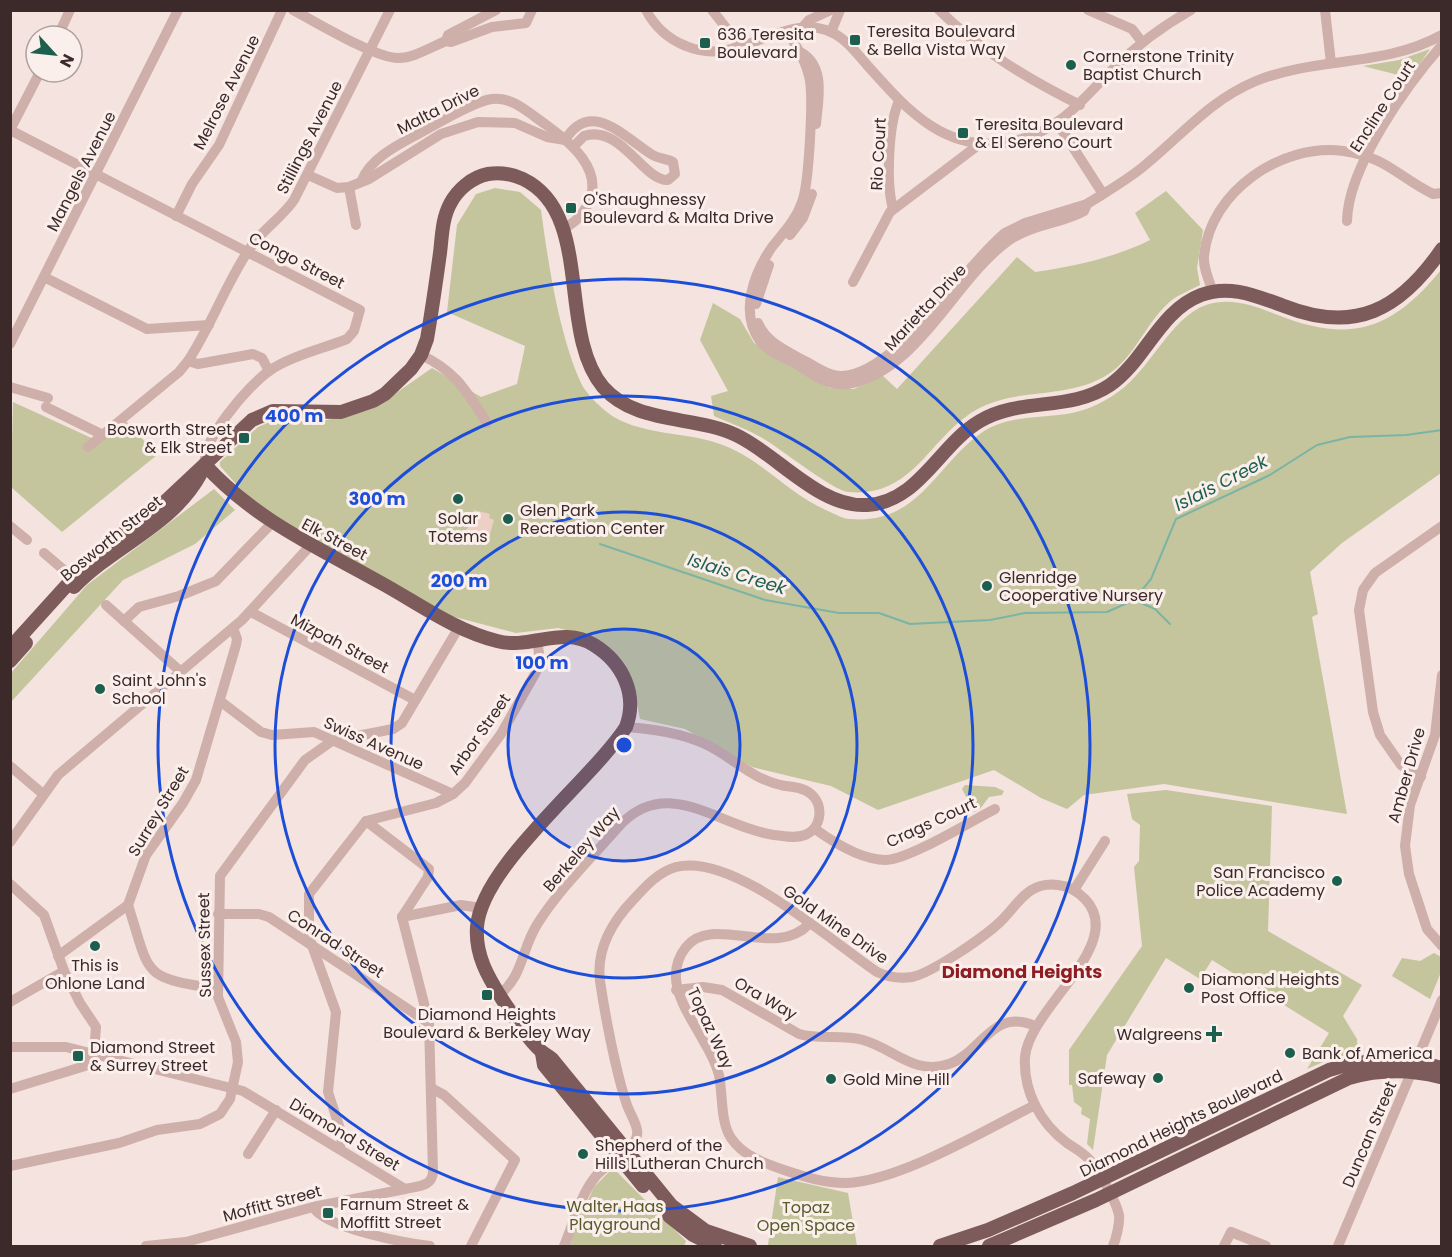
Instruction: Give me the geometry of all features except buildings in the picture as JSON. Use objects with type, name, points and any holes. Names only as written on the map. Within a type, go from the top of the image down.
[{"type":"main road","points":[[421,355],[427,339],[445,220],[454,197],[466,184],[478,177],[507,174],[522,179],[534,185],[549,200],[562,229],[588,358],[598,380],[609,392],[628,406],[644,412],[732,433],[753,444],[827,496],[858,505],[881,502],[904,492],[961,435],[986,417],[1019,408],[1077,400],[1106,388],[1131,367],[1179,308],[1195,298],[1213,291],[1244,292],[1320,318],[1352,318],[1376,311],[1404,294],[1426,271],[1442,249]]},
{"type":"main road","name":"Bosworth Street","points":[[10,648],[96,553],[156,510],[191,474],[205,465],[259,415],[280,411],[341,412],[373,401],[391,389],[421,355]]},
{"type":"main road","name":"Bosworth Street","points":[[10,661],[90,572],[163,519],[196,482],[205,465]]},
{"type":"main road","name":"Elk Street","points":[[205,465],[272,523],[459,627]]},
{"type":"main road","points":[[163,519],[172,515],[215,476]]},
{"type":"main road","points":[[459,627],[504,643],[572,636],[598,647],[615,663],[628,686],[631,711],[626,727],[504,867],[491,885],[480,908],[477,929],[480,958],[500,995],[542,1053],[544,1065],[622,1153],[688,1221],[717,1236],[750,1246]]},
{"type":"main road","name":"Diamond Heights Boulevard","points":[[940,1246],[1017,1218],[1102,1180],[1329,1070],[1376,1060],[1413,1067],[1442,1077]]},
{"type":"main road","name":"Diamond Heights Boulevard","points":[[989,1246],[1109,1194],[1338,1083],[1374,1072],[1413,1067],[1442,1068]]},
{"type":"main road","points":[[622,1153],[674,1221],[715,1246]]},
{"type":"street","points":[[64,24],[70,10]]},
{"type":"street","name":"Mangels Avenue","points":[[10,344],[178,10]]},
{"type":"street","name":"Melrose Avenue","points":[[176,216],[192,184],[219,145],[282,10]]},
{"type":"street","points":[[293,10],[388,57],[405,58],[446,41],[452,42],[492,27],[526,23],[532,10]]},
{"type":"street","name":"Stillings Avenue","points":[[88,447],[179,372],[188,361],[209,326],[247,251],[266,227],[288,209],[308,175],[390,10]]},
{"type":"street","points":[[446,41],[448,35],[496,10]]},
{"type":"street","points":[[646,10],[663,33],[691,48],[714,52],[742,48],[802,28],[831,32],[850,46],[899,101],[924,123],[946,135],[981,143],[1012,142],[1058,124],[1142,42],[1191,10]]},
{"type":"street","points":[[712,10],[742,48]]},
{"type":"street","points":[[802,28],[809,20],[831,10]]},
{"type":"street","points":[[831,32],[840,10]]},
{"type":"street","points":[[939,10],[1002,62],[1080,105]]},
{"type":"street","points":[[1088,10],[1132,29],[1142,42]]},
{"type":"street","points":[[1325,10],[1331,63]]},
{"type":"street","name":"Marietta Drive","points":[[787,32],[802,53],[811,83],[805,189],[796,215],[765,257],[758,273],[751,298],[750,319],[756,326],[765,346],[824,380],[842,385],[869,377],[910,349],[1010,240],[1028,230],[1084,211],[1087,204],[1143,167],[1191,121],[1229,94],[1271,75],[1331,63],[1386,57],[1410,50],[1442,35]]},
{"type":"street","name":"Encline Court","points":[[1347,221],[1351,191],[1366,156],[1442,45]]},
{"type":"street","points":[[10,130],[34,84]]},
{"type":"street","name":"Malta Drive","points":[[362,180],[373,164],[391,151],[447,119],[490,99],[499,99],[516,105],[569,144],[590,168],[594,186],[587,207],[577,220],[562,229]]},
{"type":"street","name":"Rio Court","points":[[893,209],[890,193],[892,128],[899,101]]},
{"type":"street","points":[[586,121],[605,124],[627,135],[654,156],[673,162],[675,174],[668,180],[660,179],[628,150],[602,136],[584,136],[569,144],[579,124],[586,121]]},
{"type":"street","name":"Malta Drive","points":[[349,187],[369,179],[441,134],[466,123],[508,122],[526,126],[547,137],[569,144]]},
{"type":"street","points":[[1058,124],[1103,194]]},
{"type":"street","name":"Congo Street","points":[[10,130],[357,307],[361,312],[347,339],[269,371],[214,430],[205,465]]},
{"type":"street","points":[[853,282],[893,209],[981,143]]},
{"type":"street","points":[[1213,291],[1204,263],[1210,236],[1222,210],[1252,176],[1275,162],[1303,153],[1330,150],[1366,156],[1392,167],[1429,192],[1440,193]]},
{"type":"street","points":[[308,175],[337,188],[349,187],[356,225]]},
{"type":"street","points":[[44,277],[147,329],[209,326]]},
{"type":"street","points":[[188,361],[198,364],[254,354],[262,357],[269,371]]},
{"type":"street","points":[[421,355],[439,363],[455,376],[487,423]]},
{"type":"street","points":[[10,387],[47,403],[103,435]]},
{"type":"street","points":[[124,621],[139,607],[179,596],[216,581],[272,523]]},
{"type":"street","points":[[10,526],[27,540]]},
{"type":"street","points":[[1421,777],[1401,765],[1380,735],[1373,712],[1359,610],[1363,590],[1375,573],[1442,526]]},
{"type":"street","points":[[10,842],[58,775],[251,612],[310,546]]},
{"type":"street","points":[[44,553],[72,577]]},
{"type":"street","points":[[106,605],[180,671]]},
{"type":"street","name":"Mizpah Street","points":[[251,612],[415,700]]},
{"type":"street","name":"Sussex Street","points":[[10,1166],[119,1143],[157,1130],[208,1122],[225,1108],[233,1088],[238,1062],[237,1042],[220,1006],[218,989],[219,882],[223,870],[301,765],[332,741],[398,727],[459,627]]},
{"type":"street","name":"Surrey Street","points":[[128,905],[146,855],[183,803],[196,780],[237,639],[233,628]]},
{"type":"street","name":"Arbor Street","points":[[366,821],[436,802],[453,794],[484,758],[521,700],[539,663],[537,641]]},
{"type":"street","name":"Amber Drive","points":[[1442,675],[1435,735],[1407,819],[1406,860],[1427,929],[1442,946]]},
{"type":"street","name":"Swiss Avenue","points":[[220,701],[261,732],[272,735],[314,732],[453,794]]},
{"type":"street","points":[[626,727],[662,731],[692,739],[717,750],[764,781],[806,790],[816,800],[819,808],[814,829]]},
{"type":"street","points":[[10,766],[43,794]]},
{"type":"street","name":"Berkeley Way","points":[[500,995],[514,982],[526,945],[539,921],[622,823],[638,810],[656,803],[676,802],[763,833],[801,837],[814,829]]},
{"type":"street","name":"Crags Court","points":[[814,829],[856,851],[886,860],[906,854],[995,809]]},
{"type":"street","points":[[339,1148],[344,1138],[328,1092],[336,1012],[308,930],[309,894],[366,821],[429,869],[428,877],[402,917]]},
{"type":"street","points":[[1105,841],[1074,890],[1088,903],[1093,912],[1096,920],[1095,939],[1086,957],[1035,1026],[1028,1044],[1025,1067],[1035,1105],[1056,1134],[1092,1162],[1109,1194],[1119,1216],[1113,1246]]},
{"type":"street","name":"Gold Mine Drive","points":[[622,1153],[636,1139],[638,1132],[625,1097],[600,970],[609,932],[621,912],[654,878],[675,867],[698,865],[715,869],[746,882],[876,972],[893,978],[910,977],[931,970],[993,928],[1030,890],[1057,885],[1074,890]]},
{"type":"street","points":[[10,884],[44,915],[64,971],[80,1003],[96,1027],[94,1053],[88,1064],[82,1068],[10,1089]]},
{"type":"street","points":[[58,956],[128,905],[146,961],[156,975],[172,981],[218,989]]},
{"type":"street","points":[[402,917],[461,905],[480,908]]},
{"type":"street","name":"Conrad Street","points":[[218,914],[264,915],[312,944],[429,1023]]},
{"type":"street","name":"Diamond Street","points":[[10,1047],[59,1046],[233,1088],[248,1093],[405,1189],[428,1184],[433,1176],[429,1023],[402,917]]},
{"type":"street","name":"Topaz Way","points":[[809,924],[801,933],[789,939],[719,934],[696,938],[686,948],[677,964],[676,990],[718,1073],[730,1137],[740,1149],[755,1159],[812,1179],[848,1183],[889,1175],[1035,1105]]},
{"type":"street","points":[[10,1002],[64,971]]},
{"type":"street","name":"Ora Way","points":[[676,990],[714,988],[799,1034],[811,1037],[861,1039],[910,1064],[929,1067],[950,1064],[961,1058],[1003,1023],[1020,1020],[1035,1026]]},
{"type":"street","name":"Duncan Street","points":[[1338,1246],[1442,1000]]},
{"type":"street","points":[[431,1089],[444,1095],[515,1160],[471,1246]]},
{"type":"street","points":[[248,1154],[276,1110]]},
{"type":"street","points":[[564,1246],[594,1179],[622,1153]]},
{"type":"street","name":"Moffitt Street","points":[[146,1246],[186,1242],[313,1207],[405,1189]]},
{"type":"street","points":[[313,1207],[326,1218],[380,1238],[430,1246]]},
{"type":"street","points":[[1224,1246],[1231,1232],[1266,1246]]},
{"type":"green space","points":[[1430,49],[1410,78],[1363,66],[1399,60]]},
{"type":"green space","points":[[495,188],[520,192],[541,210],[551,275],[566,343],[581,383],[600,407],[626,423],[704,439],[732,449],[813,504],[847,519],[874,518],[894,512],[911,502],[967,444],[992,426],[1020,419],[1075,412],[1104,401],[1118,392],[1141,371],[1182,321],[1206,305],[1224,302],[1241,303],[1302,323],[1347,329],[1367,326],[1386,319],[1405,307],[1423,291],[1441,270],[1441,473],[1342,543],[1310,572],[1318,614],[1312,617],[1347,814],[1164,784],[1084,795],[1067,809],[1041,798],[994,770],[878,810],[831,786],[752,767],[685,729],[640,719],[634,688],[589,636],[558,628],[516,633],[451,616],[295,530],[244,493],[220,466],[220,462],[258,427],[270,422],[327,420],[376,407],[432,368],[481,397],[517,384],[525,346],[447,312],[457,225],[476,194]]},
{"type":"green space","points":[[1166,191],[1203,230],[1197,268],[1200,285],[1175,298],[1164,307],[1130,354],[1114,370],[1098,380],[1081,386],[1010,398],[993,402],[976,410],[945,435],[919,464],[889,486],[870,491],[840,490],[764,439],[714,416],[711,396],[728,391],[700,340],[713,303],[740,319],[754,343],[830,388],[854,389],[882,375],[897,389],[1017,257],[1035,272],[1094,260],[1122,252],[1150,240],[1135,213]]},
{"type":"green space","points":[[13,402],[98,441],[124,419],[157,455],[62,532],[11,487]]},
{"type":"green space","points":[[214,489],[235,510],[195,544],[123,580],[11,702],[11,673],[87,585]]},
{"type":"green space","points":[[965,785],[995,787],[1004,791],[1002,795],[989,797],[980,809],[974,812],[962,789]]},
{"type":"green space","points":[[1166,790],[1272,806],[1268,931],[1362,985],[1343,1016],[1357,1039],[1358,1053],[1330,1059],[1307,1069],[1329,1033],[1212,960],[1200,979],[1166,958],[1107,1055],[1093,1150],[1087,1144],[1090,1119],[1081,1114],[1082,1108],[1074,1102],[1072,1085],[1069,1085],[1069,1050],[1142,946],[1134,867],[1139,861],[1140,825],[1132,819],[1127,794]]},
{"type":"green space","points":[[1434,953],[1441,957],[1441,972],[1430,999],[1392,976],[1402,958],[1420,961]]},
{"type":"green space","name":"Walter Haas Playground","points":[[613,1168],[686,1241],[684,1246],[568,1246],[594,1187]]},
{"type":"green space","name":"Topaz Open Space","points":[[778,1177],[848,1193],[857,1246],[768,1245]]},
{"type":"shaded area","points":[[474,510],[490,514],[489,518],[494,520],[488,541],[463,534],[469,526]]},
{"type":"waterway","name":"Islais Creek","points":[[600,544],[765,600],[839,613],[879,613],[910,624],[990,620],[1025,613],[1107,612],[1134,600],[1151,579],[1176,519],[1270,475],[1317,445],[1350,437],[1406,435],[1442,430]]},
{"type":"waterway","points":[[1134,600],[1155,609],[1170,624]]},
{"type":"place","name":"Teresita Boulevard & Bella Vista Way","points":[[855,40]]},
{"type":"place","name":"636 Teresita Boulevard","points":[[705,43]]},
{"type":"place","name":"Cornerstone Trinity Baptist Church","points":[[1071,65]]},
{"type":"place","name":"Teresita Boulevard & El Sereno Court","points":[[963,133]]},
{"type":"place","name":"O'Shaughnessy Boulevard & Malta Drive","points":[[571,208]]},
{"type":"place","name":"Bosworth Street & Elk Street","points":[[244,438]]},
{"type":"place","name":"Solar Totems","points":[[458,499]]},
{"type":"place","name":"Glen Park Recreation Center","points":[[508,519]]},
{"type":"place","name":"Glenridge Cooperative Nursery","points":[[987,586]]},
{"type":"place","name":"Saint John's School","points":[[100,689]]},
{"type":"place","name":"San Francisco Police Academy","points":[[1337,881]]},
{"type":"place","name":"This is Ohlone Land","points":[[95,946]]},
{"type":"place","name":"Diamond Heights Post Office","points":[[1189,988]]},
{"type":"place","name":"Diamond Heights Boulevard & Berkeley Way","points":[[487,995]]},
{"type":"place","name":"Walgreens","points":[[1214,1034]]},
{"type":"place","name":"Bank of America","points":[[1290,1053]]},
{"type":"place","name":"Diamond Street & Surrey Street","points":[[78,1056]]},
{"type":"place","name":"Safeway","points":[[1158,1078]]},
{"type":"place","name":"Gold Mine Hill","points":[[831,1079]]},
{"type":"place","name":"Shepherd of the Hills Lutheran Church","points":[[583,1154]]},
{"type":"place","name":"Farnum Street & Moffitt Street","points":[[328,1213]]},
{"type":"district","name":"Diamond Heights","points":[[1022,972]]}]
